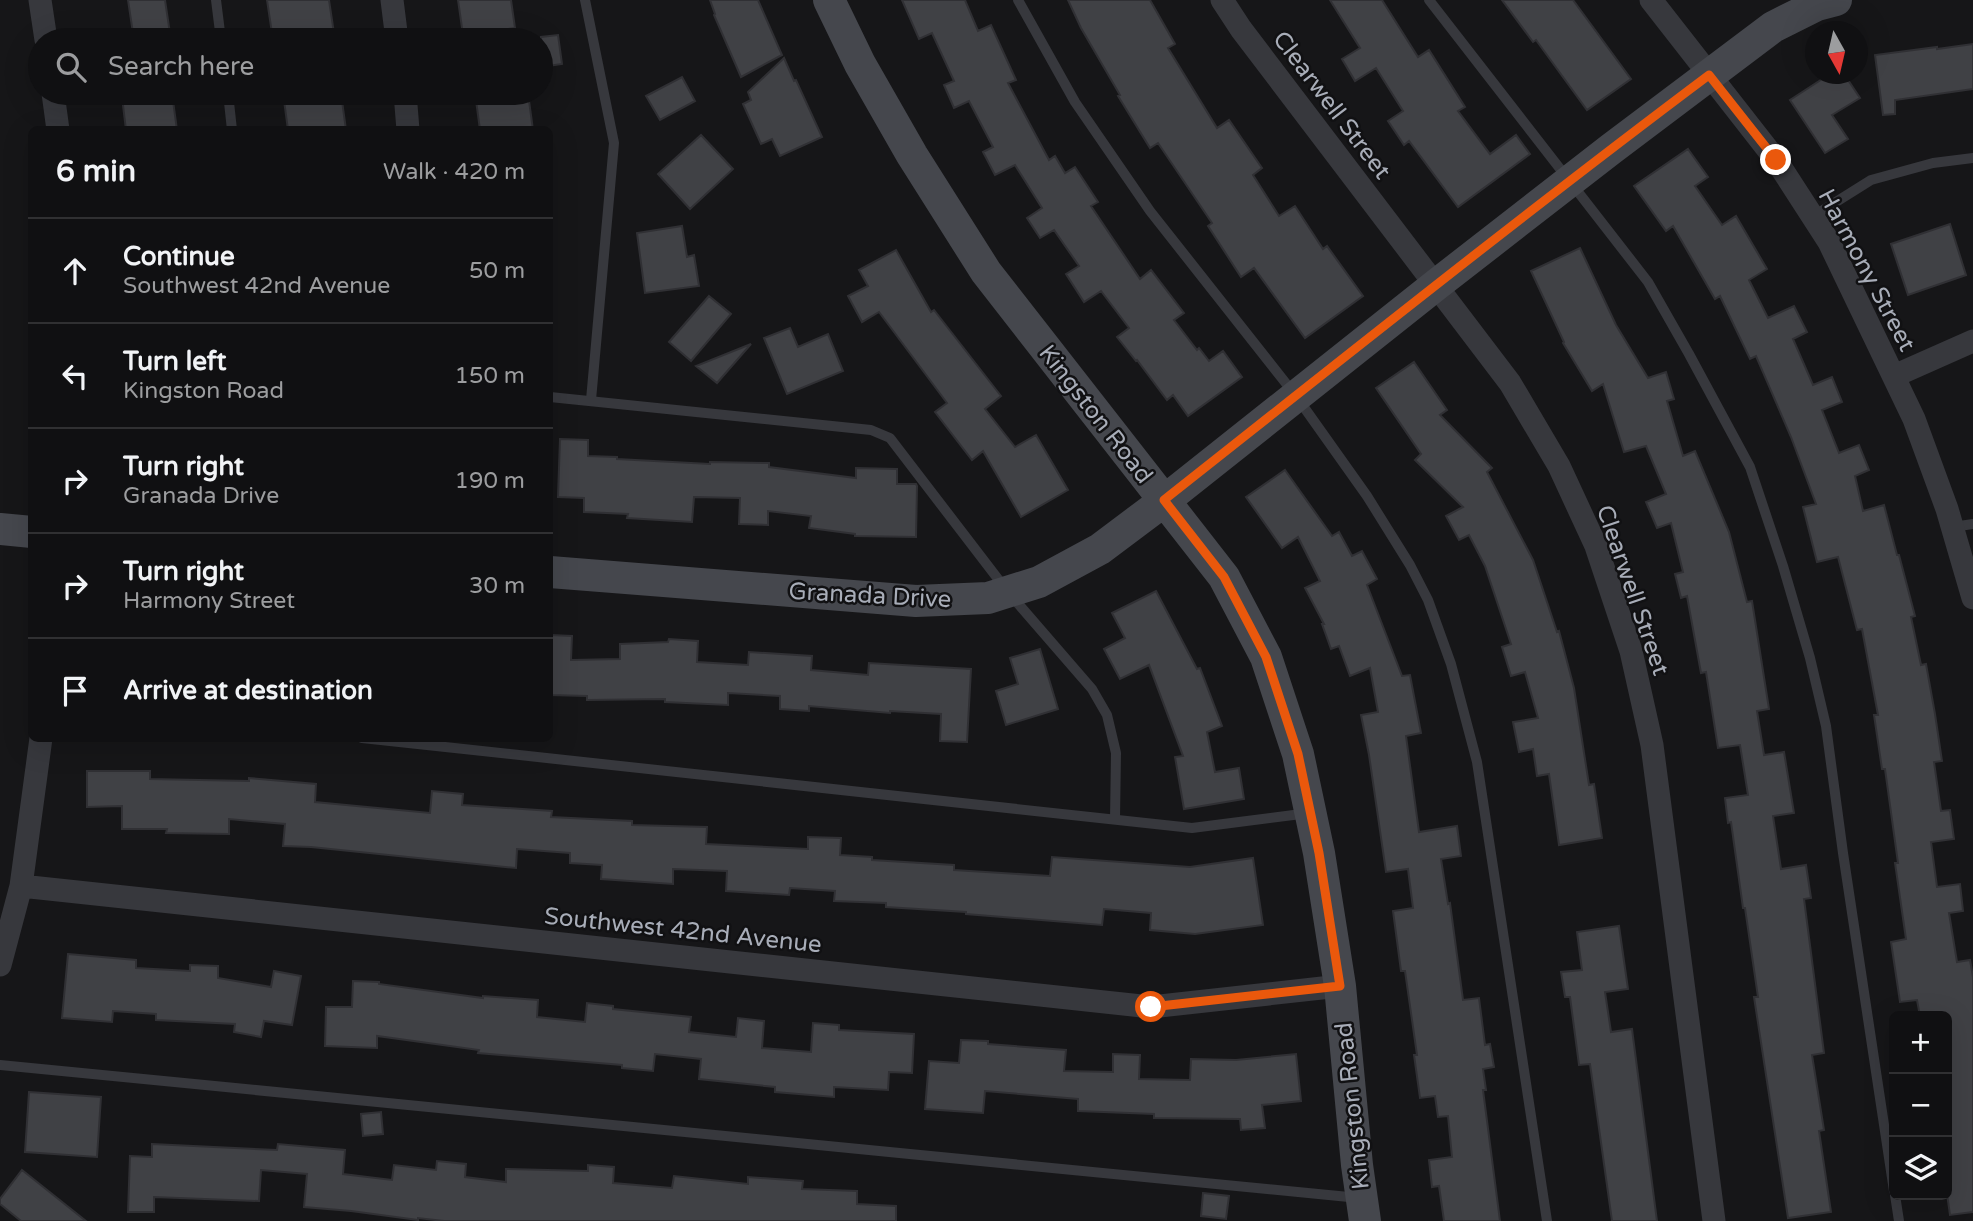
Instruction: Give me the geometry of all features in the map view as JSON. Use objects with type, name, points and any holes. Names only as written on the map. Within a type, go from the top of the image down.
[{"type":"street","points":[[40,0],[44,28]]},
{"type":"street","points":[[392,0],[396,28]]},
{"type":"street","name":"Kingston Road","points":[[829,0],[860,64],[912,155],[985,272],[1224,577],[1266,657],[1298,754],[1319,853],[1340,986],[1363,1210]]},
{"type":"street","name":"Clearwell Street","points":[[1222,0],[1241,29],[1510,383],[1559,466],[1596,546],[1632,651],[1652,745],[1714,1221]]},
{"type":"street","name":"Harmony Street","points":[[1651,0],[1776,160],[1829,242],[1963,526],[1973,598]]},
{"type":"street","name":"Granada Drive","points":[[553,572],[916,601],[988,598],[1039,582],[1100,550],[1569,181],[1773,27],[1817,5],[1836,0]]},
{"type":"street","points":[[55,105],[57,126]]},
{"type":"street","points":[[406,105],[408,126]]},
{"type":"street","points":[[1894,376],[1973,341]]},
{"type":"street","points":[[0,529],[28,532]]},
{"type":"street","points":[[0,965],[21,886],[40,742]]},
{"type":"street","name":"Southwest 42nd Avenue","points":[[21,886],[1151,1007],[1340,986]]},
{"type":"lane","points":[[216,0],[220,28]]},
{"type":"lane","points":[[585,0],[614,144],[591,400]]},
{"type":"lane","points":[[1018,0],[1075,102],[1150,211],[1296,396],[1367,496],[1410,565],[1428,600],[1451,664],[1477,762],[1547,1221]]},
{"type":"lane","points":[[1429,0],[1648,282],[1750,467],[1810,658],[1826,726],[1889,1154]]},
{"type":"lane","points":[[230,105],[232,126]]},
{"type":"lane","points":[[1812,217],[1871,180],[1933,163],[1973,158]]},
{"type":"lane","points":[[553,397],[870,430],[890,438],[1008,592],[1092,689],[1107,715],[1116,753],[1115,820]]},
{"type":"lane","points":[[399,742],[1192,828],[1311,813]]},
{"type":"lane","points":[[0,1065],[1363,1210]]},
{"type":"lane","points":[[1896,1200],[1899,1221]]},
{"type":"building","points":[[128,0],[165,0],[169,28],[132,28]]},
{"type":"building","points":[[267,0],[329,0],[333,28],[271,28]]},
{"type":"building","points":[[458,0],[511,0],[515,28],[462,28]]},
{"type":"building","points":[[710,0],[758,0],[782,55],[741,77]]},
{"type":"building","points":[[902,0],[965,0],[978,31],[991,25],[1016,80],[1008,83],[1049,160],[1055,156],[1065,173],[1075,167],[1098,202],[1091,206],[1140,279],[1151,270],[1184,313],[1174,320],[1197,350],[1199,348],[1209,361],[1223,351],[1242,377],[1188,416],[1173,395],[1167,400],[1117,337],[1129,328],[1101,291],[1084,302],[1066,274],[1079,266],[1054,230],[1040,238],[1027,218],[1042,208],[1015,165],[995,175],[983,152],[993,147],[969,101],[954,108],[944,85],[954,81],[932,33],[919,39]]},
{"type":"building","points":[[1068,0],[1150,0],[1175,44],[1168,48],[1217,128],[1229,120],[1262,168],[1253,175],[1279,216],[1295,206],[1323,249],[1327,246],[1363,296],[1305,338],[1254,268],[1241,277],[1208,226],[1212,223],[1158,143],[1150,148],[1118,96],[1120,95]]},
{"type":"building","points":[[1330,0],[1382,0],[1418,57],[1429,50],[1465,107],[1458,111],[1490,154],[1516,135],[1530,154],[1458,207],[1409,141],[1404,145],[1388,121],[1403,111],[1376,68],[1355,81],[1342,59],[1360,48]]},
{"type":"building","points":[[1502,0],[1573,0],[1631,79],[1587,110],[1536,40],[1533,42]]},
{"type":"building","points":[[558,35],[562,64],[553,65],[553,36]]},
{"type":"building","points":[[1973,44],[1973,89],[1895,100],[1895,114],[1883,115],[1875,55]]},
{"type":"building","points":[[784,58],[822,137],[780,156],[772,139],[761,144],[743,104],[751,100],[748,92]]},
{"type":"building","points":[[682,77],[695,101],[660,120],[646,96]]},
{"type":"building","points":[[1815,84],[1851,84],[1860,98],[1832,115],[1848,139],[1825,153],[1790,100]]},
{"type":"building","points":[[123,105],[174,105],[176,126],[126,126]]},
{"type":"building","points":[[285,105],[343,105],[345,126],[287,126]]},
{"type":"building","points":[[477,105],[530,105],[532,126],[479,126]]},
{"type":"building","points":[[701,135],[733,169],[690,209],[658,174]]},
{"type":"building","points":[[1688,149],[1708,177],[1695,186],[1722,225],[1736,216],[1767,269],[1749,280],[1768,318],[1794,306],[1807,332],[1793,339],[1813,385],[1832,377],[1842,402],[1822,410],[1839,453],[1859,445],[1869,470],[1855,476],[1863,511],[1884,505],[1915,616],[1911,617],[1921,665],[1926,664],[1942,761],[1934,762],[1941,811],[1950,810],[1954,839],[1931,842],[1937,887],[1960,884],[1963,911],[1949,913],[1957,962],[1970,960],[1973,977],[1973,1212],[1950,1215],[1948,1200],[1952,1200],[1952,1011],[1919,1011],[1917,1000],[1900,1002],[1891,942],[1906,939],[1885,769],[1882,769],[1874,715],[1878,715],[1862,629],[1857,630],[1838,557],[1817,562],[1803,507],[1816,504],[1756,356],[1750,359],[1720,296],[1715,299],[1673,226],[1666,231],[1634,186]]},
{"type":"building","points":[[1950,224],[1966,275],[1908,295],[1891,244]]},
{"type":"building","points":[[682,226],[687,257],[694,255],[699,286],[645,293],[637,233]]},
{"type":"building","points":[[1580,248],[1616,325],[1648,378],[1666,372],[1674,399],[1667,401],[1683,456],[1695,451],[1729,532],[1747,602],[1752,601],[1769,709],[1757,711],[1764,755],[1784,752],[1794,813],[1773,816],[1781,869],[1806,865],[1811,898],[1804,899],[1824,1053],[1812,1055],[1824,1130],[1819,1131],[1831,1212],[1788,1218],[1754,997],[1758,997],[1745,908],[1725,798],[1748,795],[1740,745],[1718,748],[1706,672],[1701,673],[1687,596],[1681,598],[1675,574],[1683,572],[1671,523],[1657,528],[1646,502],[1666,494],[1646,446],[1624,452],[1603,384],[1592,391],[1563,343],[1531,271]]},
{"type":"building","points":[[896,250],[931,312],[934,310],[1001,396],[985,409],[1015,447],[1036,435],[1068,490],[1021,517],[983,451],[972,460],[935,412],[947,403],[879,312],[862,322],[848,296],[868,286],[859,270]]},
{"type":"building","points":[[709,296],[731,314],[691,361],[669,342]]},
{"type":"building","points":[[790,328],[798,347],[828,334],[843,371],[787,394],[764,338]]},
{"type":"building","points":[[751,344],[717,383],[696,366]]},
{"type":"building","points":[[1414,362],[1447,410],[1440,415],[1492,468],[1487,472],[1533,560],[1557,632],[1559,631],[1574,688],[1589,785],[1594,784],[1602,838],[1559,845],[1549,774],[1537,776],[1533,749],[1519,752],[1513,722],[1538,718],[1525,672],[1511,676],[1502,647],[1511,644],[1485,566],[1469,535],[1459,540],[1446,516],[1463,507],[1415,460],[1421,454],[1376,388]]},
{"type":"building","points":[[560,439],[588,440],[588,456],[617,459],[710,464],[769,463],[769,467],[856,478],[856,468],[897,469],[897,484],[917,486],[916,537],[855,536],[809,528],[811,516],[768,511],[768,525],[739,524],[740,498],[694,497],[692,522],[584,512],[584,498],[558,497]]},
{"type":"building","points":[[1285,470],[1332,536],[1339,532],[1352,556],[1362,551],[1377,579],[1367,585],[1402,676],[1410,675],[1421,733],[1406,736],[1419,832],[1457,826],[1461,856],[1441,859],[1448,904],[1450,903],[1463,1000],[1479,998],[1485,1045],[1490,1044],[1494,1067],[1483,1069],[1486,1090],[1483,1090],[1500,1221],[1444,1221],[1439,1186],[1432,1187],[1429,1160],[1452,1157],[1448,1116],[1438,1117],[1435,1096],[1420,1098],[1405,971],[1401,971],[1393,911],[1413,908],[1408,869],[1386,872],[1361,715],[1378,712],[1370,668],[1350,676],[1339,646],[1331,649],[1324,624],[1305,588],[1320,581],[1298,537],[1282,548],[1246,497]]},
{"type":"building","points":[[1156,591],[1197,669],[1200,668],[1222,726],[1207,732],[1215,772],[1239,768],[1244,799],[1184,809],[1175,757],[1183,756],[1149,665],[1120,679],[1104,649],[1125,638],[1112,613]]},
{"type":"building","points":[[553,635],[572,636],[571,660],[620,659],[620,644],[668,642],[669,639],[698,641],[697,662],[748,665],[749,652],[812,656],[811,670],[868,675],[869,663],[971,669],[967,742],[940,741],[941,714],[809,706],[809,711],[780,709],[780,696],[728,693],[728,705],[665,702],[665,699],[587,700],[587,696],[553,695]]},
{"type":"building","points":[[1040,649],[1058,709],[1006,725],[996,691],[1018,684],[1010,658]]},
{"type":"building","points":[[87,771],[150,771],[150,779],[249,781],[249,778],[316,784],[315,802],[430,813],[432,791],[463,794],[462,805],[552,811],[551,817],[632,821],[632,825],[707,827],[706,844],[808,849],[808,837],[841,838],[840,855],[872,857],[872,860],[954,865],[954,870],[1050,876],[1052,857],[1190,867],[1253,858],[1263,925],[1195,934],[1150,930],[1151,913],[1104,909],[1102,925],[886,907],[886,903],[834,901],[835,891],[790,888],[789,895],[726,891],[727,871],[673,869],[673,884],[601,879],[602,865],[570,863],[570,853],[517,849],[516,868],[283,846],[285,824],[229,819],[229,834],[166,833],[167,829],[122,829],[122,806],[87,807]]},
{"type":"building","points":[[1619,926],[1628,989],[1605,992],[1611,1032],[1632,1029],[1657,1221],[1612,1221],[1590,1064],[1579,1065],[1570,997],[1565,997],[1561,972],[1582,970],[1577,932]]},
{"type":"building","points":[[68,954],[136,960],[136,968],[190,971],[190,965],[218,966],[218,978],[271,987],[274,971],[301,976],[292,1025],[264,1021],[261,1037],[234,1032],[235,1024],[156,1020],[156,1014],[113,1011],[112,1022],[62,1018]]},
{"type":"building","points":[[353,981],[379,982],[483,998],[538,1000],[537,1017],[585,1022],[587,1003],[613,1006],[613,1009],[691,1017],[689,1032],[736,1037],[738,1018],[764,1021],[762,1048],[811,1052],[813,1023],[839,1025],[839,1030],[914,1034],[912,1073],[889,1072],[888,1090],[834,1087],[834,1097],[775,1092],[775,1087],[699,1079],[701,1059],[655,1054],[653,1071],[622,1068],[622,1065],[478,1053],[479,1050],[377,1036],[377,1048],[325,1046],[326,1007],[352,1007]]},
{"type":"building","points":[[961,1040],[1066,1050],[1064,1071],[1113,1072],[1113,1054],[1140,1055],[1139,1079],[1190,1080],[1191,1059],[1236,1060],[1296,1054],[1301,1101],[1262,1105],[1265,1128],[1241,1130],[1240,1119],[1154,1118],[1154,1114],[1078,1111],[1078,1099],[985,1091],[983,1113],[925,1109],[929,1061],[959,1063]]},
{"type":"building","points":[[29,1092],[101,1097],[97,1157],[25,1152]]},
{"type":"building","points":[[381,1112],[383,1134],[363,1136],[361,1114]]},
{"type":"building","points":[[152,1144],[277,1150],[278,1144],[345,1150],[343,1174],[392,1180],[394,1165],[436,1170],[437,1161],[466,1164],[465,1177],[506,1182],[506,1169],[588,1171],[588,1165],[614,1167],[613,1183],[672,1188],[674,1176],[748,1184],[748,1177],[803,1181],[802,1189],[857,1191],[857,1204],[896,1206],[896,1221],[418,1220],[304,1207],[307,1174],[261,1170],[259,1201],[154,1197],[154,1212],[128,1212],[130,1156],[152,1157]]},
{"type":"building","points":[[22,1170],[86,1221],[21,1221],[0,1204],[0,1199]]},
{"type":"building","points":[[1203,1193],[1229,1196],[1226,1219],[1201,1216]]},
{"type":"route","points":[[1151,1007],[1340,986],[1319,853],[1298,754],[1266,657],[1224,577],[1164,500],[1436,285],[1709,75],[1776,160]]}]
